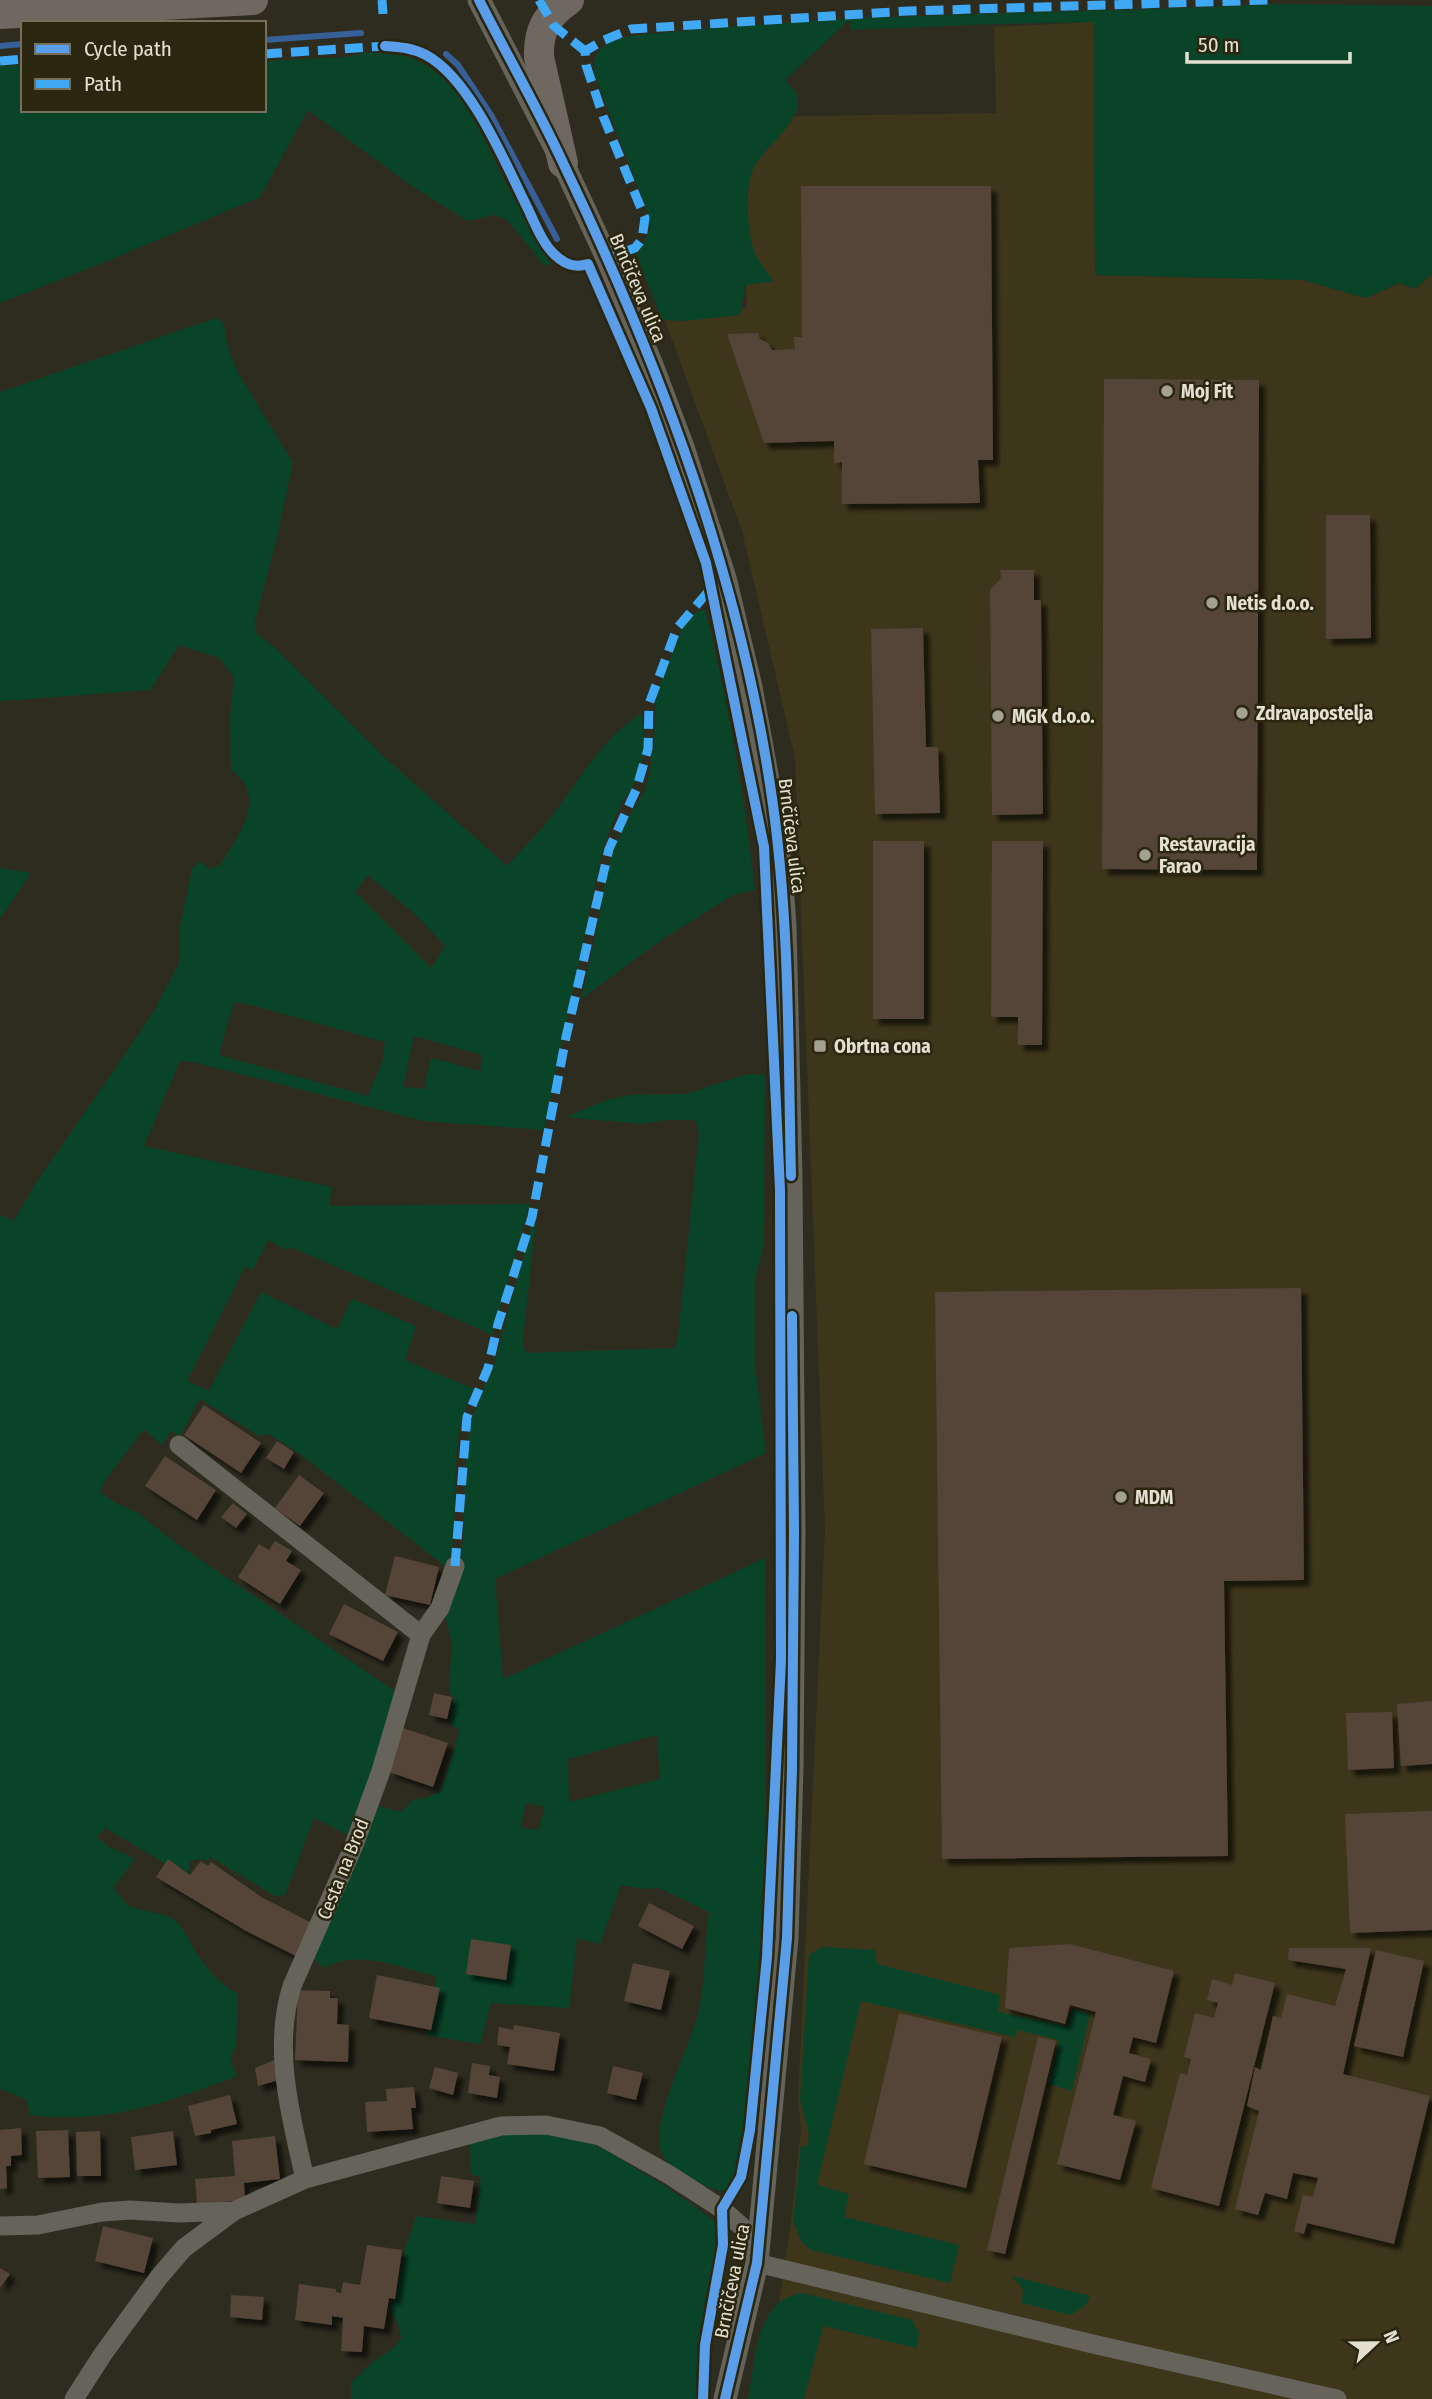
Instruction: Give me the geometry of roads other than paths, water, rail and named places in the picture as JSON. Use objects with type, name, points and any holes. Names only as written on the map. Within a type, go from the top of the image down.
[{"type":"main road","points":[[0,15],[253,0]]},
{"type":"main road","points":[[563,163],[538,42],[548,17],[569,0]]},
{"type":"street","name":"Brnčičeva ulica","points":[[479,0],[563,163],[652,365],[682,447],[725,578],[753,699],[772,802],[781,870],[785,926],[792,1220],[794,1532],[787,1938],[758,2253],[725,2399]]},
{"type":"street","points":[[179,1445],[421,1635]]},
{"type":"street","name":"Cesta na Brod","points":[[305,2179],[287,2093],[283,2043],[285,2007],[354,1845],[384,1760],[421,1635],[440,1608],[455,1566]]},
{"type":"street","points":[[74,2399],[103,2354],[184,2248],[234,2211],[305,2179],[501,2126],[547,2125],[600,2136],[722,2209],[758,2253]]},
{"type":"street","points":[[0,2226],[38,2225],[111,2211],[179,2214],[234,2211]]},
{"type":"street","name":"Brnčičeva ulica","points":[[758,2253],[1097,2345],[1337,2399]]},
{"type":"waterway","points":[[266,40],[361,33]]},
{"type":"waterway","points":[[0,46],[21,44]]},
{"type":"waterway","points":[[446,54],[458,65],[491,115],[557,239]]},
{"type":"place","name":"Moj Fit","points":[[1167,391]]},
{"type":"place","name":"Netis d.o.o.","points":[[1212,603]]},
{"type":"place","name":"Zdravapostelja","points":[[1242,713]]},
{"type":"place","name":"MGK d.o.o.","points":[[998,716]]},
{"type":"place","name":"Restavracija Farao","points":[[1145,855]]},
{"type":"place","name":"Obrtna cona","points":[[820,1046]]},
{"type":"place","name":"MDM","points":[[1121,1497]]}]
